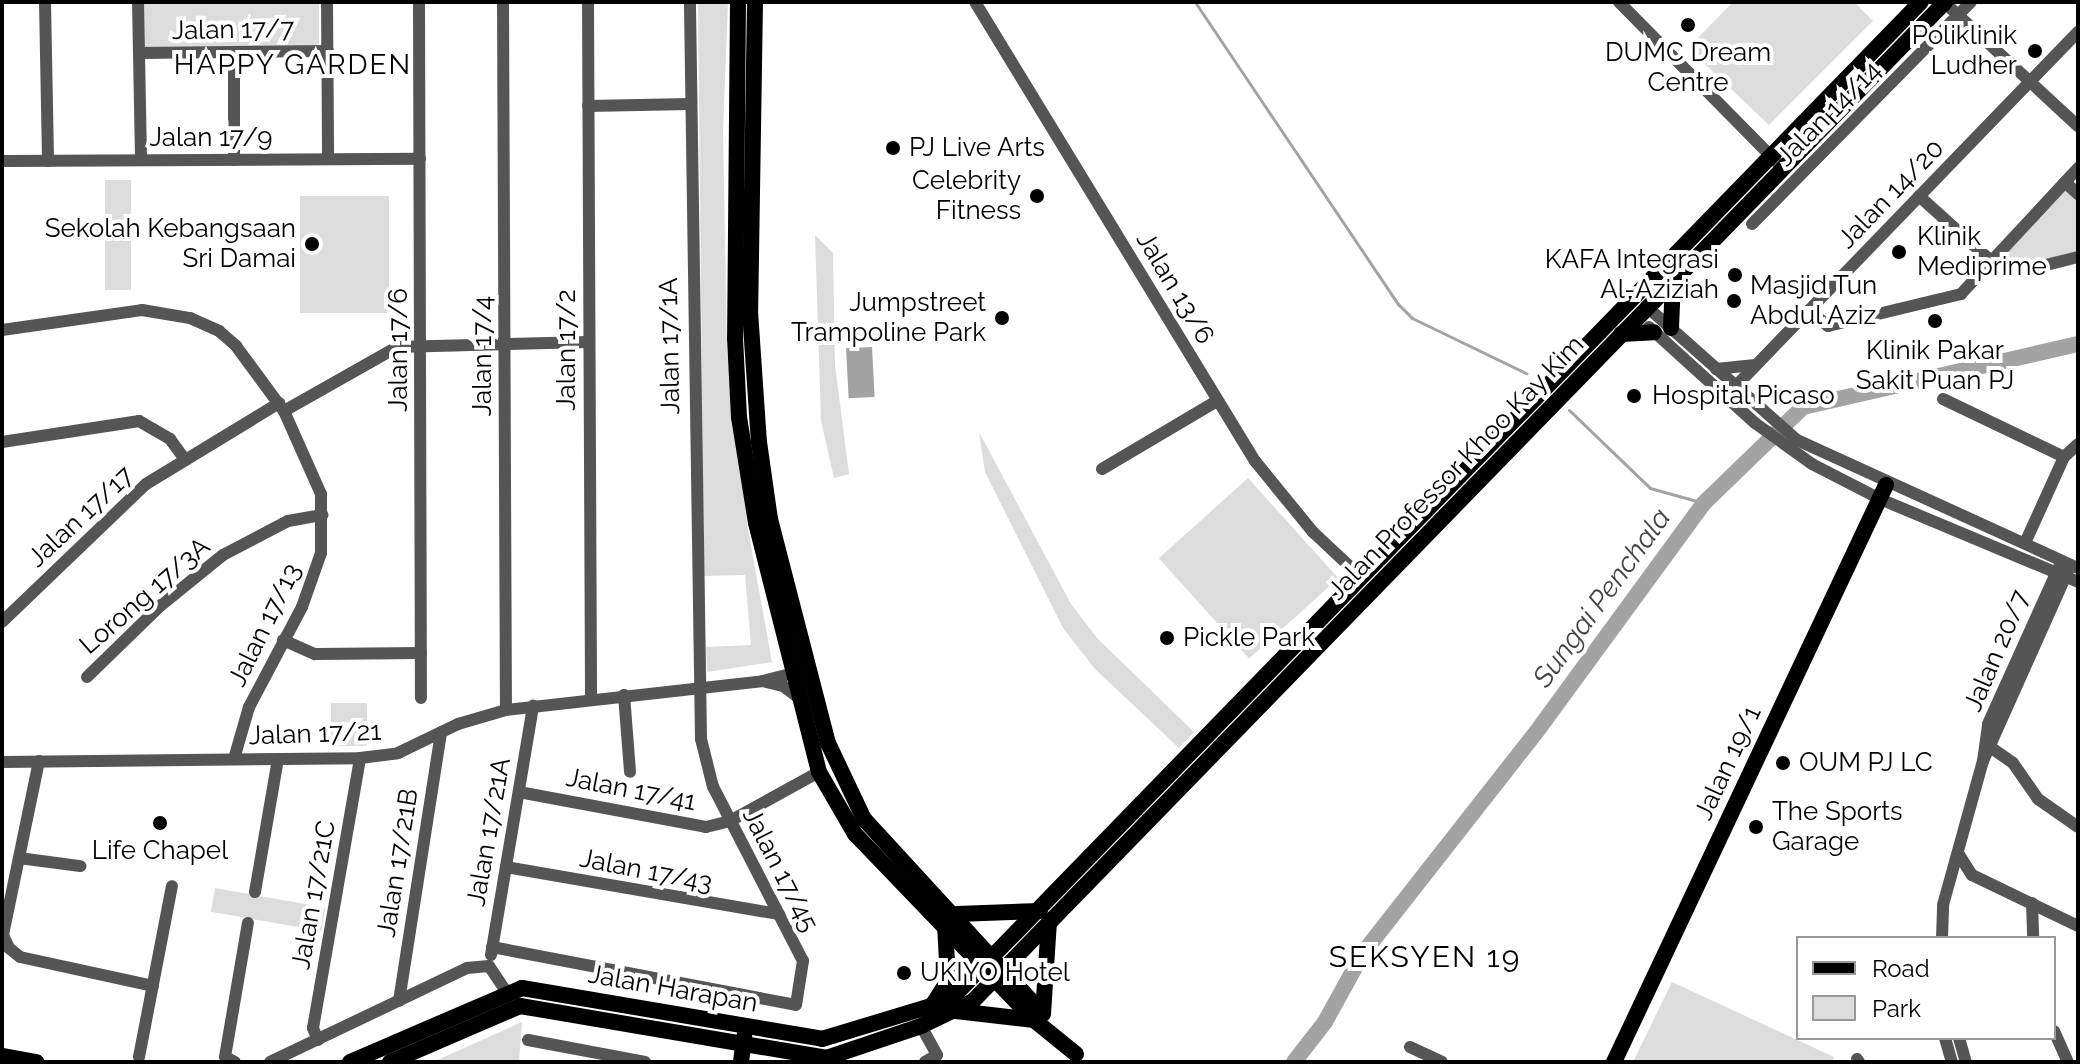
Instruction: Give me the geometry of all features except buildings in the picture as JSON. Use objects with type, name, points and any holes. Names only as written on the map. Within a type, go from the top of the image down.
[{"type":"main road","points":[[738,2],[735,338],[739,417],[756,523],[794,671],[834,762],[864,819],[1039,1017],[1080,1058]]},
{"type":"main road","points":[[755,2],[753,384],[770,519],[807,695],[819,772],[846,824],[951,919],[1044,916],[1039,1017]]},
{"type":"main road","name":"Jalan Professor Khoo Kay Kim","points":[[1044,916],[1673,279],[1921,2]]},
{"type":"main road","name":"Jalan Professor Khoo Kay Kim","points":[[995,968],[1361,577],[1666,261],[1945,2]]},
{"type":"main road","points":[[1601,329],[1640,310],[1643,292],[1666,261]]},
{"type":"main road","points":[[1671,328],[1673,279]]},
{"type":"main road","points":[[1619,334],[1654,332]]},
{"type":"main road","name":"Jalan 19/1","points":[[1614,1062],[1883,492]]},
{"type":"main road","points":[[929,1008],[948,981],[951,919]]},
{"type":"main road","name":"Jalan Harapan","points":[[350,1062],[506,991],[522,988],[822,1039],[929,1008],[962,991],[995,968]]},
{"type":"main road","name":"Jalan Harapan","points":[[394,1061],[531,1005],[750,1051],[826,1058],[956,1011],[995,968]]},
{"type":"main road","points":[[956,1011],[1039,1017]]},
{"type":"main road","points":[[741,1062],[750,1051],[751,1027]]},
{"type":"main road","points":[[2,1056],[36,1062]]},
{"type":"street","points":[[45,2],[48,161]]},
{"type":"street","points":[[138,2],[141,160]]},
{"type":"street","points":[[327,2],[328,159]]},
{"type":"street","name":"Jalan 17/6","points":[[419,2],[421,698]]},
{"type":"street","name":"Jalan 17/4","points":[[503,2],[506,710]]},
{"type":"street","name":"Jalan 17/2","points":[[588,2],[591,698]]},
{"type":"street","name":"Jalan 17/1A","points":[[690,2],[699,688]]},
{"type":"street","name":"Jalan 13/6","points":[[975,2],[1217,401],[1280,495],[1361,577]]},
{"type":"street","points":[[1619,2],[1776,162]]},
{"type":"street","points":[[1945,2],[2078,126]]},
{"type":"street","name":"Jalan 14/14","points":[[1752,224],[1971,2]]},
{"type":"street","name":"Jalan 14/20","points":[[1735,387],[2078,32]]},
{"type":"street","name":"Jalan 17/7","points":[[139,53],[328,51]]},
{"type":"street","points":[[234,52],[234,160]]},
{"type":"street","points":[[588,106],[690,104]]},
{"type":"street","name":"Jalan 17/9","points":[[2,161],[420,159]]},
{"type":"street","points":[[1809,310],[1828,326],[1942,299],[1976,283],[1990,261],[2078,168]]},
{"type":"street","points":[[2065,182],[2078,194]]},
{"type":"street","points":[[1919,196],[1990,261],[2014,273],[2078,257]]},
{"type":"street","name":"Jalan 17/13","points":[[2,330],[142,310],[168,312],[219,331],[256,367],[281,407],[314,471],[322,515],[318,567],[249,707],[234,759]]},
{"type":"street","points":[[1640,310],[1671,328],[1735,387],[1746,406]]},
{"type":"street","points":[[1640,310],[1654,332],[1713,385],[1746,406],[1792,445],[2035,564],[2066,568]]},
{"type":"street","name":"Jalan 17/17","points":[[2,622],[146,484],[364,362],[421,343],[589,342]]},
{"type":"street","points":[[1716,369],[1757,364],[1746,406]]},
{"type":"street","points":[[1713,385],[1735,387]]},
{"type":"street","points":[[1943,399],[2064,457]]},
{"type":"street","points":[[1102,469],[1217,401]]},
{"type":"street","points":[[2,442],[139,421],[170,439],[185,460]]},
{"type":"street","points":[[2025,543],[2064,457],[2078,444]]},
{"type":"street","points":[[1883,492],[2025,543],[2066,568],[2078,585],[2048,602],[2044,577],[2035,564]]},
{"type":"street","name":"Lorong 17/3A","points":[[87,677],[192,578],[223,555],[288,521],[322,515]]},
{"type":"street","name":"Jalan 20/7","points":[[1942,936],[1943,905],[1996,704],[2066,568]]},
{"type":"street","name":"Jalan 20/7","points":[[1983,761],[1993,749],[2048,602]]},
{"type":"street","points":[[283,640],[315,654],[421,653]]},
{"type":"street","name":"Jalan 17/21","points":[[2,762],[360,758],[398,753],[441,732],[506,710],[763,681],[794,671]]},
{"type":"street","points":[[763,681],[807,695]]},
{"type":"street","name":"Jalan 17/45","points":[[492,947],[796,1005],[803,961],[730,821],[704,763],[699,688]]},
{"type":"street","points":[[624,695],[630,772]]},
{"type":"street","name":"Jalan 17/21A","points":[[489,966],[533,706]]},
{"type":"street","name":"Jalan 17/21B","points":[[399,1001],[441,732]]},
{"type":"street","points":[[1993,749],[2013,763],[2038,799],[2078,827]]},
{"type":"street","name":"Jalan 17/21C","points":[[318,1040],[313,1028],[360,758]]},
{"type":"street","points":[[255,892],[278,759]]},
{"type":"street","points":[[39,761],[3,935],[9,948],[20,957],[153,986]]},
{"type":"street","name":"Jalan 17/41","points":[[519,792],[698,826],[730,821],[819,772]]},
{"type":"street","points":[[1958,853],[1972,875],[2078,926]]},
{"type":"street","points":[[19,858],[80,866]]},
{"type":"street","name":"Jalan 17/43","points":[[506,867],[779,914]]},
{"type":"street","points":[[1951,879],[1972,875]]},
{"type":"street","points":[[139,1057],[172,886]]},
{"type":"street","points":[[2032,903],[2033,936]]},
{"type":"street","points":[[230,1060],[248,923]]},
{"type":"street","points":[[270,1062],[467,968],[489,966],[506,991]]},
{"type":"street","points":[[921,1026],[937,1055],[925,1062]]},
{"type":"street","points":[[2056,1035],[2068,1062]]},
{"type":"street","points":[[528,1040],[645,1062]]},
{"type":"street","points":[[1946,1040],[1952,1062]]},
{"type":"street","points":[[1960,1040],[1966,1062]]},
{"type":"street","points":[[1410,1047],[1442,1062]]},
{"type":"green space","points":[[143,2],[319,2],[319,47],[143,47]]},
{"type":"green space","points":[[698,2],[728,2],[723,131],[727,350],[747,524],[772,662],[707,672],[706,647],[751,645],[745,575],[704,576]]},
{"type":"green space","points":[[1733,2],[1854,2],[1873,21],[1769,125],[1688,48]]},
{"type":"green space","points":[[105,180],[131,180],[131,228],[105,228]]},
{"type":"green space","points":[[2065,187],[2078,200],[2078,251],[2016,269],[1998,258]]},
{"type":"green space","points":[[300,196],[389,196],[389,313],[300,313]]},
{"type":"green space","points":[[815,235],[833,253],[835,365],[849,474],[834,478],[821,421]]},
{"type":"green space","points":[[105,236],[131,236],[131,290],[105,290]]},
{"type":"green space","points":[[979,432],[1071,604],[1098,639],[1194,732],[1179,748],[1095,669],[1063,628],[985,472]]},
{"type":"green space","points":[[1248,478],[1338,578],[1249,659],[1159,558]]},
{"type":"green space","points":[[331,703],[367,703],[367,746],[331,746]]},
{"type":"green space","points":[[215,888],[325,907],[321,931],[211,912]]},
{"type":"green space","points":[[1672,982],[1834,1057],[1832,1062],[1633,1062]]},
{"type":"green space","points":[[522,1022],[519,1062],[433,1062]]},
{"type":"shaded area","points":[[872,347],[875,397],[849,398],[846,348]]},
{"type":"waterway","points":[[1195,2],[1398,304],[1412,318],[1526,373]]},
{"type":"waterway","name":"Sungai Penchala","points":[[1294,1062],[1325,1022],[1363,953],[1540,727],[1704,503],[1803,407],[2078,344]]},
{"type":"waterway","points":[[1569,410],[1650,488],[1704,503]]},
{"type":"place","name":"DUMC Dream Centre","points":[[1688,25]]},
{"type":"place","name":"Poliklinik Ludher","points":[[2035,51]]},
{"type":"place","name":"PJ Live Arts","points":[[893,148]]},
{"type":"place","name":"Celebrity Fitness","points":[[1037,196]]},
{"type":"place","name":"Sekolah Kebangsaan Sri Damai","points":[[312,244]]},
{"type":"place","name":"Klinik Mediprime","points":[[1899,252]]},
{"type":"place","name":"KAFA Integrasi Al-Aziziah","points":[[1735,275]]},
{"type":"place","name":"Masjid Tun Abdul Aziz","points":[[1734,301]]},
{"type":"place","name":"Jumpstreet Trampoline Park","points":[[1002,318]]},
{"type":"place","name":"Klinik Pakar Sakit Puan PJ","points":[[1935,321]]},
{"type":"place","name":"Hospital Picaso","points":[[1634,396]]},
{"type":"place","name":"Pickle Park","points":[[1167,638]]},
{"type":"place","name":"OUM PJ LC","points":[[1783,763]]},
{"type":"place","name":"Life Chapel","points":[[160,823]]},
{"type":"place","name":"The Sports Garage","points":[[1756,827]]},
{"type":"place","name":"UKIYO Hotel","points":[[904,973]]},
{"type":"district","name":"HAPPY GARDEN","points":[[293,65]]},
{"type":"district","name":"SEKSYEN 19","points":[[1425,957]]}]
